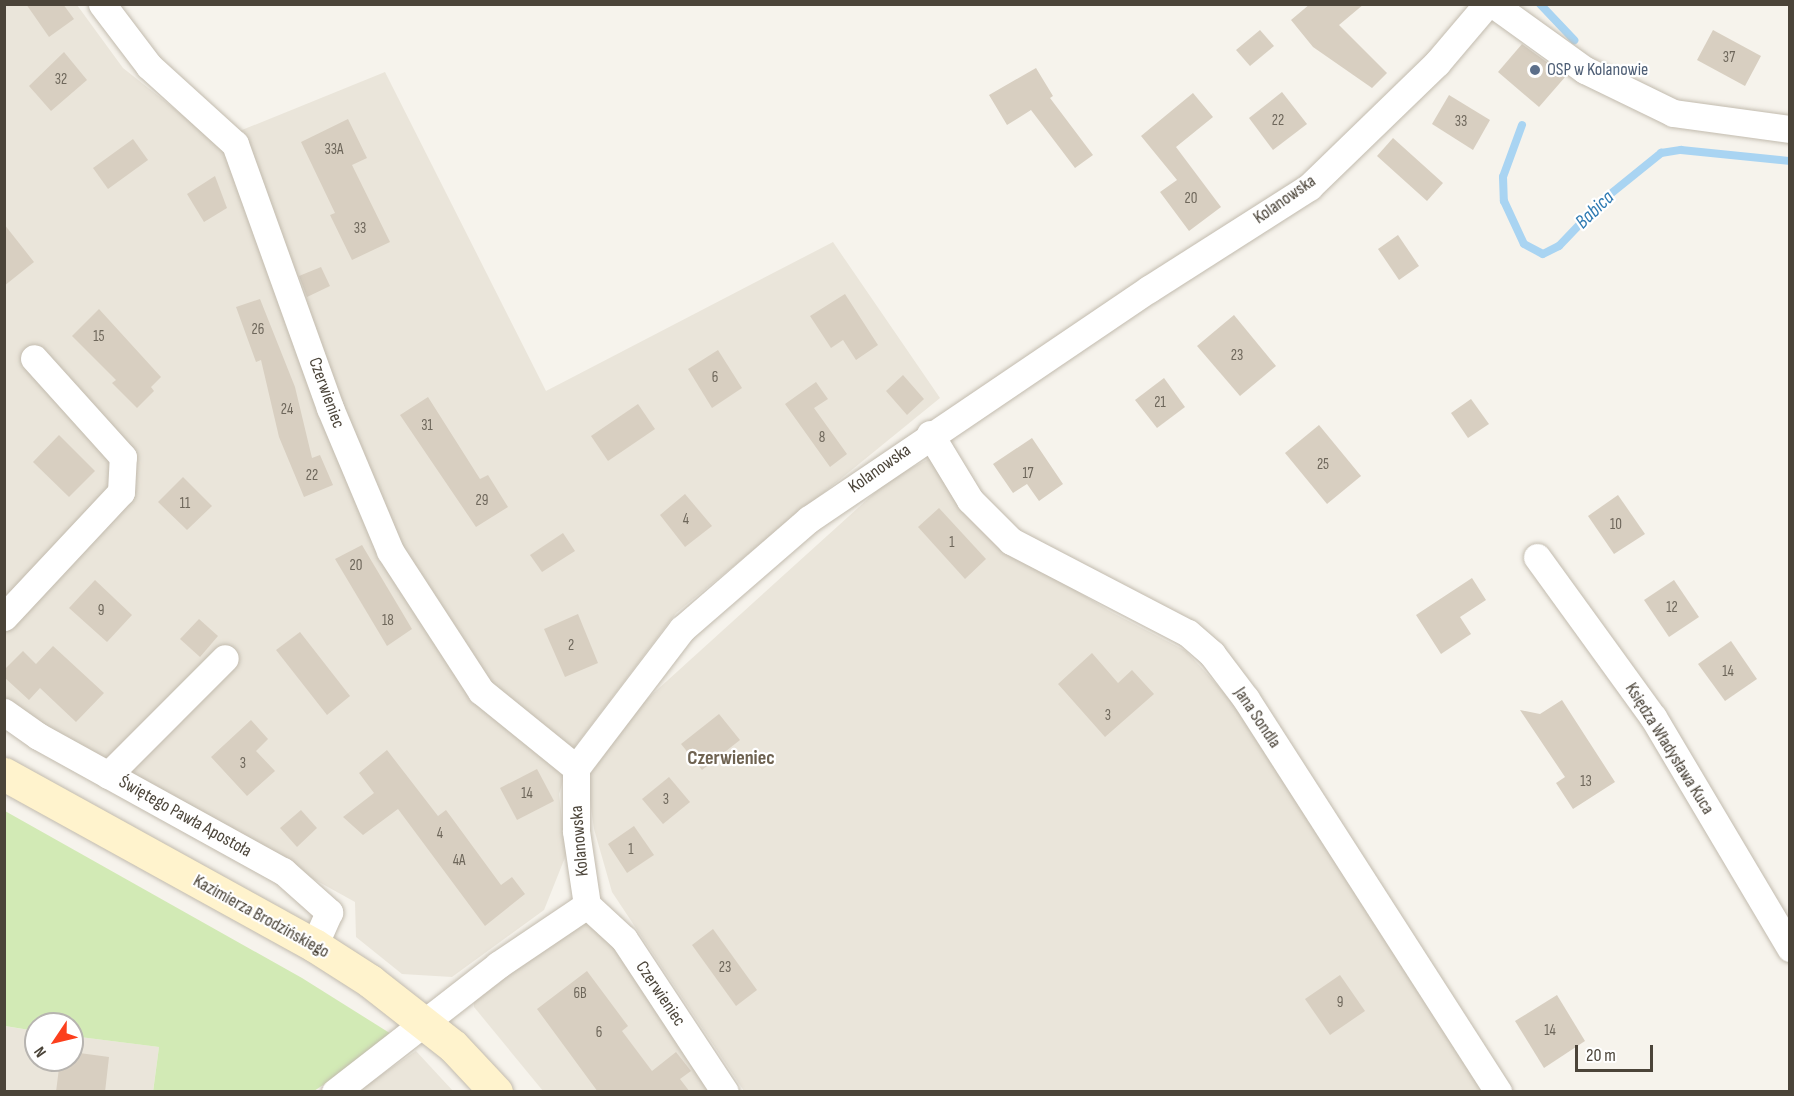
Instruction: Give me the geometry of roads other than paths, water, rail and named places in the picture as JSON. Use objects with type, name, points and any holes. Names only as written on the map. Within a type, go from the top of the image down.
[{"type":"main road","name":"Kazimierza Brodzińskiego","points":[[4,774],[314,945],[370,981],[453,1046],[496,1092]]},
{"type":"street","name":"Czerwieniec","points":[[102,4],[149,66],[235,144],[330,408],[390,551],[481,691],[576,768]]},
{"type":"street","name":"Kolanowska","points":[[587,905],[576,831],[576,768],[682,629],[809,519],[930,434],[1309,188],[1437,63],[1487,4]]},
{"type":"street","points":[[1493,4],[1585,70],[1673,113],[1790,129]]},
{"type":"street","points":[[4,617],[121,492],[123,457],[34,358]]},
{"type":"street","name":"Jana Sondla","points":[[930,434],[970,500],[1011,541],[1188,633],[1212,654],[1246,699],[1498,1092]]},
{"type":"street","name":"Księdza Władysława Kuca","points":[[1537,557],[1653,717],[1790,948]]},
{"type":"street","points":[[108,775],[225,658]]},
{"type":"street","name":"Świętego Pawła Apostoła","points":[[4,712],[38,736],[283,871],[329,912],[314,945]]},
{"type":"street","name":"Czerwieniec","points":[[587,905],[624,939],[724,1092]]},
{"type":"street","points":[[335,1092],[426,1024],[498,965],[587,905]]},
{"type":"waterway","name":"Babica","points":[[1540,4],[1574,40]]},
{"type":"waterway","name":"Babica","points":[[1522,125],[1503,177],[1504,201],[1524,244],[1543,254],[1559,246],[1603,200],[1661,153],[1681,150],[1790,161]]},
{"type":"place","name":"OSP w Kolanowie","points":[[1535,70]]},
{"type":"district","name":"Czerwieniec","points":[[731,758]]}]
